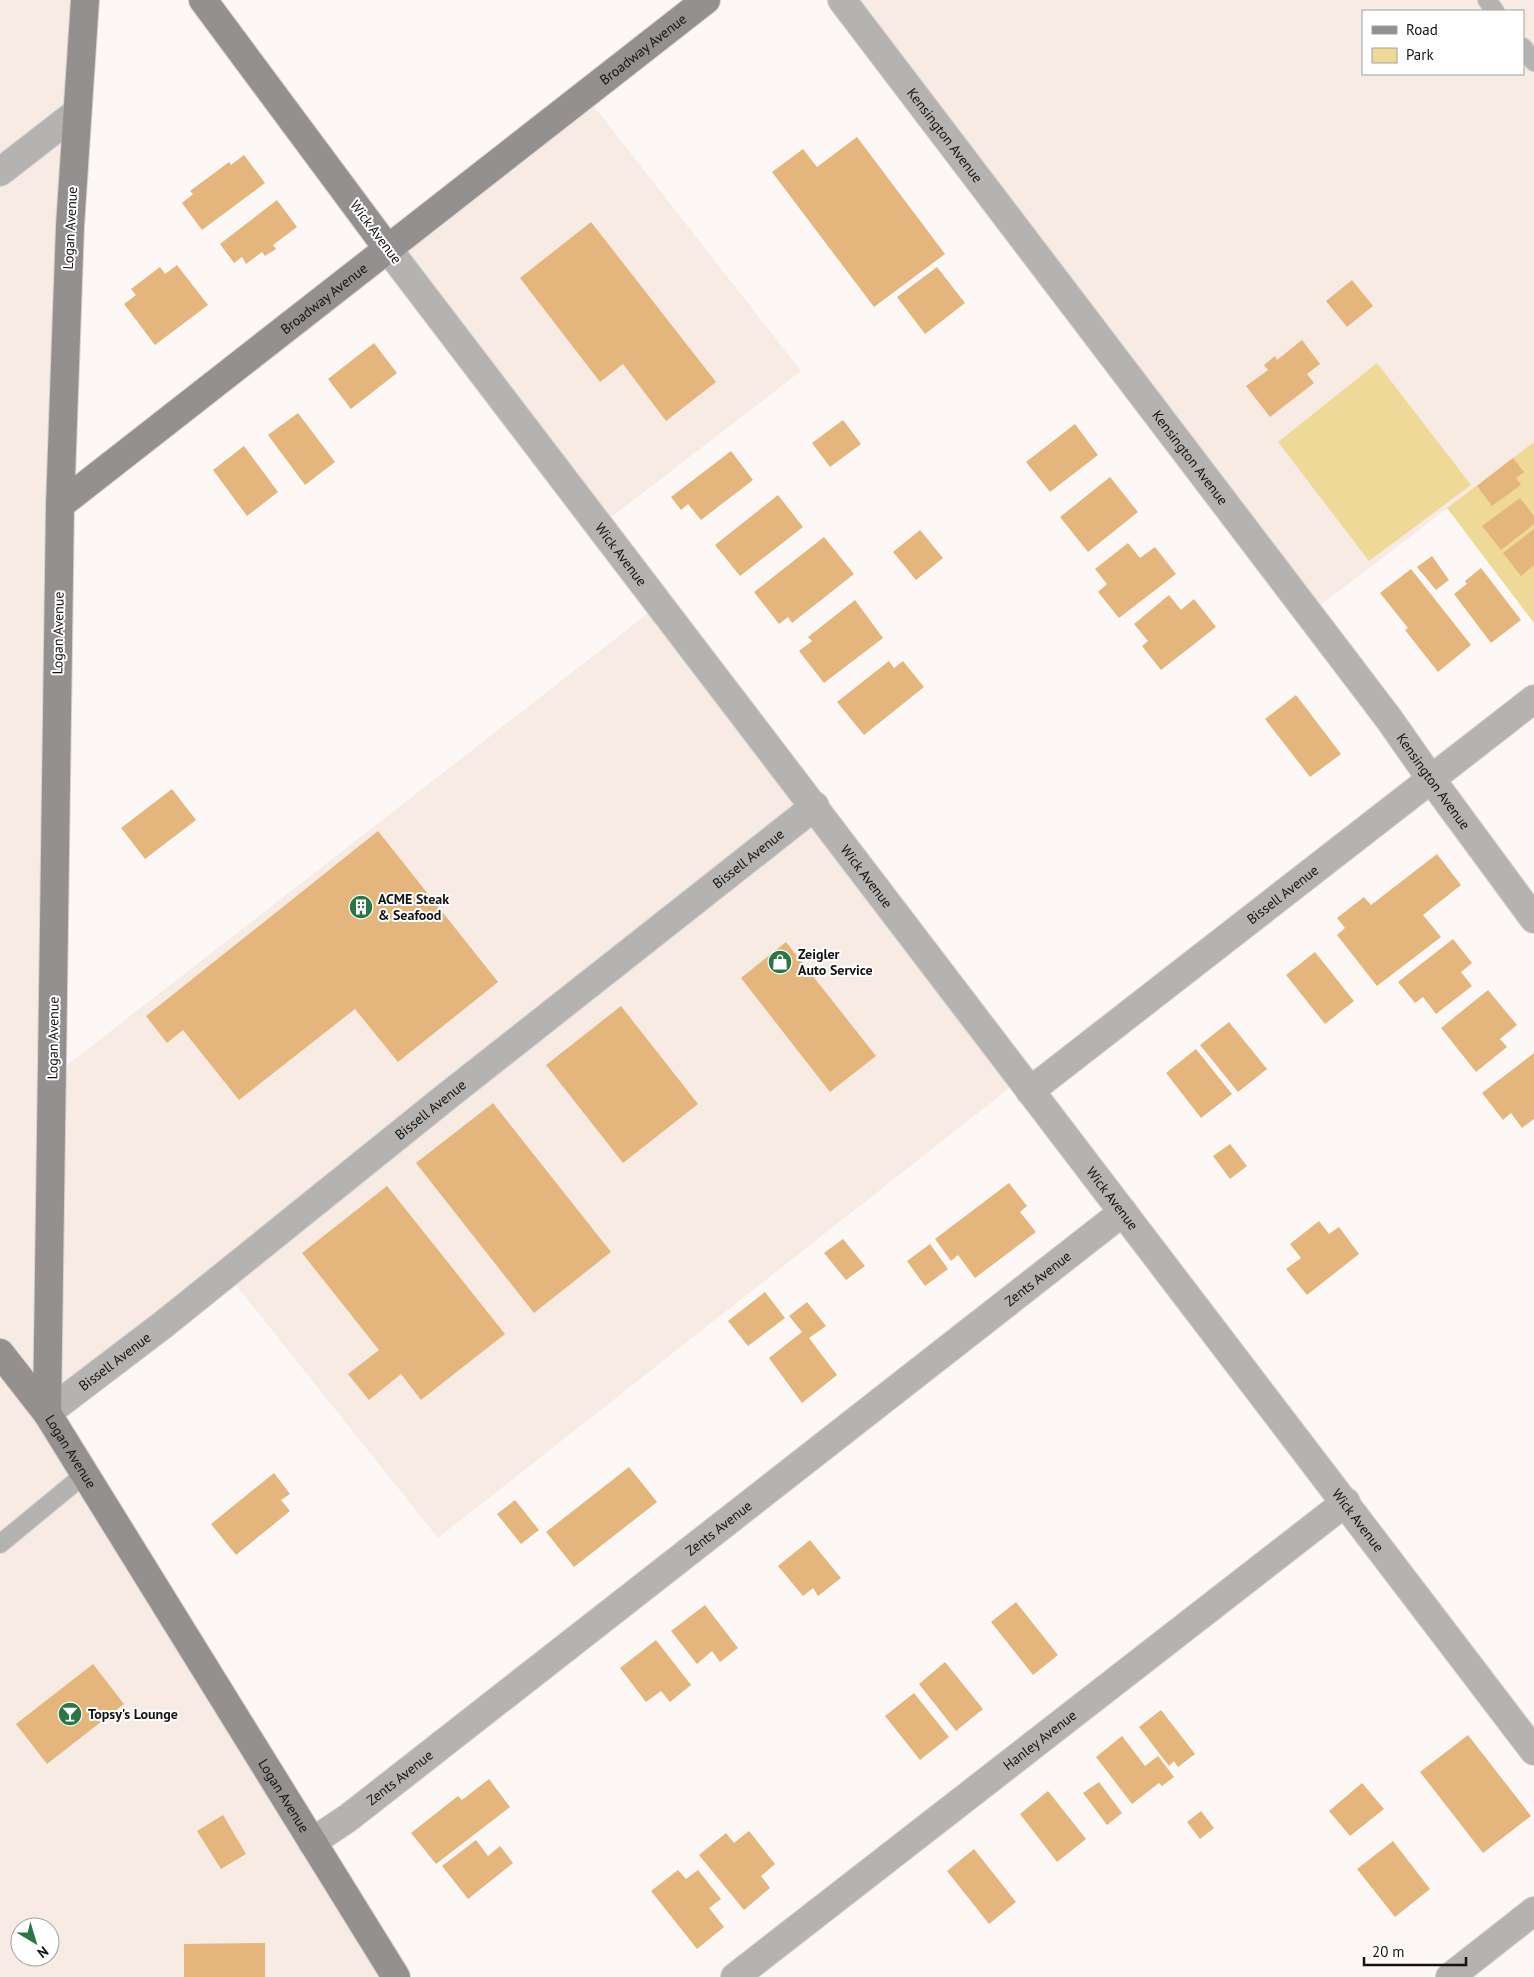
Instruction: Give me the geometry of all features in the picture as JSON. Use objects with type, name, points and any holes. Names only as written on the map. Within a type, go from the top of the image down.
[{"type":"street","name":"Logan Avenue","points":[[85,0],[70,226],[60,505],[47,1413],[396,1977]]},
{"type":"street","name":"Wick Avenue","points":[[203,0],[388,249],[815,806],[1534,1751]]},
{"type":"street","name":"Broadway Avenue","points":[[60,505],[706,0]]},
{"type":"street","name":"Kensington Avenue","points":[[842,0],[1389,719],[1534,919]]},
{"type":"street","points":[[0,172],[76,113]]},
{"type":"street","name":"Bissell Avenue","points":[[1030,1091],[1534,698]]},
{"type":"street","name":"Bissell Avenue","points":[[47,1413],[164,1324],[446,1097],[815,806]]},
{"type":"street","name":"Zents Avenue","points":[[312,1842],[348,1818],[1123,1212]]},
{"type":"street","points":[[0,1353],[47,1413]]},
{"type":"street","name":"Hanley Avenue","points":[[735,1977],[1346,1502]]},
{"type":"street","points":[[1450,1977],[1534,1911]]},
{"type":"lane","points":[[1524,48],[1534,62]]},
{"type":"lane","points":[[0,1544],[85,1474]]},
{"type":"shaded area","points":[[0,0],[85,0],[53,1076],[660,604],[1021,1079],[438,1538],[227,1274],[47,1413],[396,1977],[0,1977]]},
{"type":"shaded area","points":[[842,0],[1534,0],[1534,442],[1309,614]]},
{"type":"shaded area","points":[[585,95],[801,371],[600,526],[388,249]]},
{"type":"green space","points":[[1377,363],[1471,485],[1369,561],[1278,442]]},
{"type":"green space","points":[[1534,442],[1534,623],[1447,508]]},
{"type":"building","points":[[857,137],[945,254],[874,307],[772,172],[803,149],[817,167]]},
{"type":"building","points":[[244,155],[265,183],[202,230],[182,203],[193,194],[190,191],[229,162],[231,165]]},
{"type":"building","points":[[277,200],[297,227],[273,245],[276,249],[265,256],[262,252],[246,264],[242,257],[234,263],[220,244]]},
{"type":"building","points":[[591,222],[716,382],[666,421],[623,364],[600,382],[520,278]]},
{"type":"building","points":[[177,265],[208,305],[155,345],[124,304],[136,295],[131,289],[160,267],[165,274]]},
{"type":"building","points":[[937,267],[965,303],[925,334],[897,297]]},
{"type":"building","points":[[1352,280],[1373,306],[1347,327],[1326,301]]},
{"type":"building","points":[[1302,340],[1320,364],[1307,374],[1314,383],[1270,417],[1246,386],[1268,370],[1264,365],[1275,356],[1277,360]]},
{"type":"building","points":[[374,343],[397,373],[351,409],[328,379]]},
{"type":"building","points":[[298,413],[335,462],[305,485],[268,435]]},
{"type":"building","points":[[843,420],[861,444],[830,467],[812,443]]},
{"type":"building","points":[[1075,424],[1098,455],[1050,492],[1026,462]]},
{"type":"building","points":[[244,446],[278,492],[247,516],[213,470]]},
{"type":"building","points":[[731,451],[753,480],[701,520],[688,504],[681,510],[671,497]]},
{"type":"building","points":[[1513,458],[1524,472],[1516,478],[1521,485],[1492,506],[1477,486]]},
{"type":"building","points":[[1110,477],[1138,512],[1088,552],[1060,517]]},
{"type":"building","points":[[778,495],[803,527],[740,576],[715,545]]},
{"type":"building","points":[[1520,498],[1534,516],[1534,524],[1501,550],[1482,526]]},
{"type":"building","points":[[1534,529],[1534,565],[1521,576],[1503,553]]},
{"type":"building","points":[[920,530],[943,558],[916,580],[893,552]]},
{"type":"building","points":[[824,537],[854,574],[792,623],[788,617],[779,624],[754,592]]},
{"type":"building","points":[[1128,543],[1140,558],[1155,547],[1176,574],[1119,618],[1098,592],[1107,584],[1095,569]]},
{"type":"building","points":[[1432,556],[1449,580],[1436,590],[1417,567]]},
{"type":"building","points":[[1481,568],[1521,620],[1491,643],[1454,594],[1467,584],[1465,581]]},
{"type":"building","points":[[1411,569],[1471,645],[1438,672],[1405,630],[1408,628],[1380,593]]},
{"type":"building","points":[[1169,595],[1181,610],[1194,599],[1216,627],[1161,670],[1142,646],[1148,641],[1134,624]]},
{"type":"building","points":[[855,600],[883,638],[824,683],[799,651],[812,641],[808,637]]},
{"type":"building","points":[[889,661],[894,668],[903,661],[924,687],[864,735],[837,702]]},
{"type":"building","points":[[1296,695],[1341,754],[1310,777],[1265,719]]},
{"type":"building","points":[[172,789],[196,820],[145,859],[121,828]]},
{"type":"building","name":"ACME Steak & Seafood","points":[[378,831],[498,982],[398,1062],[355,1009],[239,1100],[183,1030],[167,1043],[146,1016]]},
{"type":"building","points":[[1437,854],[1461,885],[1423,915],[1441,937],[1377,986],[1337,935],[1345,928],[1337,918],[1364,897],[1371,905]]},
{"type":"building","points":[[1453,939],[1472,963],[1461,972],[1472,986],[1436,1014],[1423,997],[1415,1003],[1398,982]]},
{"type":"building","points":[[786,942],[876,1056],[830,1092],[741,978]]},
{"type":"building","points":[[1315,952],[1354,1001],[1325,1024],[1286,975]]},
{"type":"building","points":[[1488,990],[1517,1025],[1500,1039],[1507,1047],[1476,1072],[1441,1028]]},
{"type":"building","points":[[621,1006],[698,1104],[623,1163],[546,1065]]},
{"type":"building","points":[[1229,1022],[1267,1069],[1238,1092],[1200,1045]]},
{"type":"building","points":[[1196,1049],[1232,1094],[1201,1118],[1166,1073]]},
{"type":"building","points":[[1534,1053],[1534,1119],[1522,1128],[1511,1113],[1503,1120],[1482,1093]]},
{"type":"building","points":[[493,1103],[611,1252],[534,1313],[416,1163]]},
{"type":"building","points":[[1230,1144],[1247,1166],[1230,1179],[1213,1156]]},
{"type":"building","points":[[1009,1183],[1027,1206],[1020,1212],[1036,1232],[975,1278],[958,1255],[951,1261],[935,1239]]},
{"type":"building","points":[[387,1186],[505,1334],[421,1400],[401,1374],[369,1400],[348,1374],[379,1350],[302,1253]]},
{"type":"building","points":[[1319,1221],[1329,1234],[1339,1227],[1359,1254],[1307,1295],[1286,1269],[1301,1258],[1290,1244]]},
{"type":"building","points":[[843,1239],[865,1266],[846,1280],[824,1253]]},
{"type":"building","points":[[930,1244],[948,1269],[925,1286],[907,1261]]},
{"type":"building","points":[[765,1292],[785,1318],[748,1346],[728,1321]]},
{"type":"building","points":[[807,1302],[826,1326],[809,1338],[837,1375],[802,1403],[769,1358],[802,1332],[789,1316]]},
{"type":"building","points":[[629,1467],[657,1502],[574,1567],[546,1532]]},
{"type":"building","points":[[274,1473],[290,1494],[281,1500],[290,1511],[236,1555],[211,1524]]},
{"type":"building","points":[[515,1500],[539,1530],[521,1544],[497,1514]]},
{"type":"building","points":[[810,1540],[841,1578],[818,1596],[813,1588],[803,1596],[778,1566]]},
{"type":"building","points":[[1016,1602],[1058,1655],[1033,1675],[991,1622]]},
{"type":"building","points":[[705,1605],[738,1648],[720,1662],[712,1651],[697,1664],[671,1631]]},
{"type":"building","points":[[656,1640],[691,1685],[670,1702],[661,1691],[646,1702],[620,1668]]},
{"type":"building","points":[[945,1662],[983,1709],[956,1731],[919,1684]]},
{"type":"building","name":"Topsy's Lounge","points":[[93,1664],[124,1704],[47,1764],[16,1724]]},
{"type":"building","points":[[914,1693],[949,1737],[920,1760],[885,1716]]},
{"type":"building","points":[[1161,1710],[1195,1754],[1178,1767],[1174,1761],[1169,1766],[1139,1727]]},
{"type":"building","points":[[1468,1735],[1531,1816],[1483,1853],[1420,1772]]},
{"type":"building","points":[[1122,1736],[1145,1766],[1158,1756],[1174,1777],[1162,1786],[1159,1783],[1132,1804],[1096,1757]]},
{"type":"building","points":[[489,1779],[510,1807],[436,1864],[411,1833],[458,1796],[462,1800]]},
{"type":"building","points":[[1099,1782],[1122,1813],[1107,1825],[1083,1793]]},
{"type":"building","points":[[1362,1783],[1384,1809],[1350,1836],[1329,1811]]},
{"type":"building","points":[[1048,1791],[1086,1839],[1057,1862],[1020,1814]]},
{"type":"building","points":[[1201,1811],[1214,1828],[1200,1839],[1187,1822]]},
{"type":"building","points":[[223,1815],[246,1854],[221,1869],[197,1831]]},
{"type":"building","points":[[749,1831],[775,1864],[761,1876],[770,1888],[744,1910],[699,1855],[726,1833],[734,1843]]},
{"type":"building","points":[[476,1840],[488,1856],[500,1846],[513,1863],[468,1899],[442,1866]]},
{"type":"building","points":[[1393,1841],[1430,1889],[1395,1917],[1357,1869]]},
{"type":"building","points":[[974,1849],[1016,1902],[989,1924],[947,1871]]},
{"type":"building","points":[[678,1870],[686,1879],[698,1870],[721,1899],[709,1908],[724,1927],[697,1949],[651,1891]]},
{"type":"building","points":[[265,1943],[265,1977],[184,1977],[184,1944]]},
{"type":"place","name":"ACME Steak & Seafood","points":[[361,907]]},
{"type":"place","name":"Zeigler Auto Service","points":[[780,962]]},
{"type":"place","name":"Topsy's Lounge","points":[[70,1714]]}]
